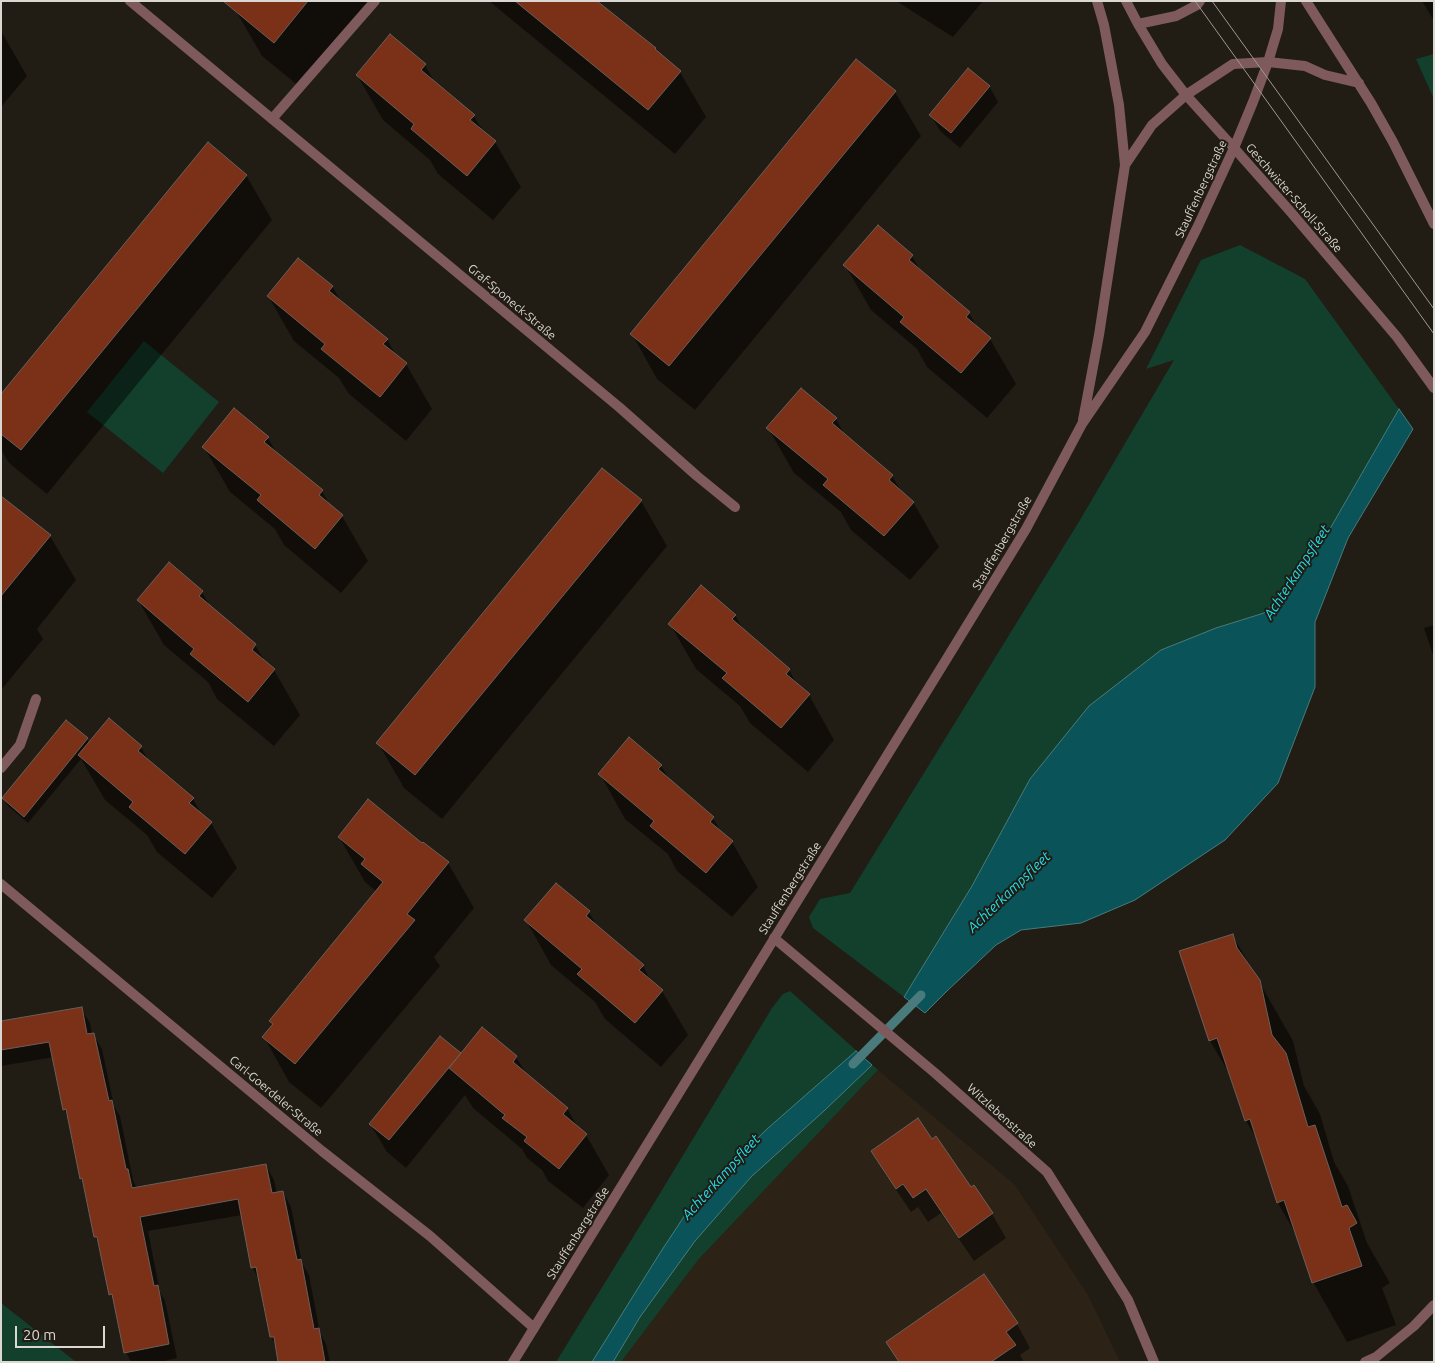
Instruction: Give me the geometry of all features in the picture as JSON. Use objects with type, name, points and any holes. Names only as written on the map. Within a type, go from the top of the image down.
[{"type":"street","name":"Graf-Sponeck-Straße","points":[[130,1],[619,407],[735,507]]},
{"type":"street","points":[[272,119],[375,1]]},
{"type":"street","name":"Stauffenbergstraße","points":[[1082,424],[1099,336],[1125,165],[1119,105],[1104,25],[1097,1]]},
{"type":"street","name":"Geschwister-Scholl-Straße","points":[[1126,1],[1162,64],[1186,95],[1289,210],[1396,337],[1434,388]]},
{"type":"street","points":[[1138,24],[1176,16],[1197,5],[1200,1]]},
{"type":"street","name":"Stauffenbergstraße","points":[[513,1362],[1026,529],[1082,424],[1145,332],[1198,226],[1234,148],[1268,62],[1278,29],[1281,1]]},
{"type":"street","points":[[1306,1],[1359,83],[1393,142],[1434,224]]},
{"type":"street","name":"Stauffenbergstraße","points":[[1125,165],[1152,125],[1186,95],[1233,64],[1290,63],[1304,66],[1325,75],[1359,83]]},
{"type":"street","points":[[1,768],[20,745],[36,699]]},
{"type":"street","name":"Carl-Goerdeler-Straße","points":[[1,884],[322,1151],[430,1236],[534,1328]]},
{"type":"street","name":"Witzlebenstraße","points":[[774,938],[935,1073],[1047,1172],[1128,1300],[1154,1362]]},
{"type":"street","points":[[1365,1362],[1376,1357],[1414,1326],[1434,1305]]},
{"type":"shaded area","points":[[878,1070],[1015,1185],[1088,1295],[1120,1362],[621,1362],[698,1260]]},
{"type":"green space","points":[[1434,54],[1434,99],[1416,59]]},
{"type":"green space","points":[[1240,245],[1305,279],[1399,409],[1331,527],[1281,597],[1264,613],[1216,628],[1030,779],[972,886],[904,997],[813,928],[809,917],[820,899],[850,893],[1080,520],[1174,360],[1146,369],[1201,260]]},
{"type":"green space","points":[[144,341],[219,402],[163,473],[87,412]]},
{"type":"green space","points":[[790,991],[878,1070],[698,1260],[621,1362],[556,1362],[772,1008],[783,994]]},
{"type":"green space","points":[[1,1303],[76,1362],[1,1362]]},
{"type":"water","points":[[1399,409],[1413,429],[1348,538],[1315,622],[1315,687],[1278,783],[1225,840],[1135,900],[1081,923],[1021,930],[996,945],[925,1013],[904,997],[972,886],[1030,779],[1089,706],[1161,650],[1216,628],[1264,613],[1281,597],[1331,527]]},
{"type":"water","points":[[856,1051],[872,1065],[751,1177],[695,1241],[640,1317],[613,1362],[592,1362],[685,1215],[725,1170],[767,1129]]},
{"type":"building","points":[[223,1],[308,1],[274,43]]},
{"type":"building","points":[[515,1],[597,1],[656,48],[681,71],[648,110]]},
{"type":"building","points":[[390,34],[426,64],[421,70],[475,115],[470,120],[496,141],[467,176],[411,129],[414,124],[356,75]]},
{"type":"building","points":[[856,59],[896,91],[669,366],[630,334]]},
{"type":"building","points":[[968,68],[990,86],[951,133],[929,115]]},
{"type":"building","points":[[208,142],[247,175],[21,450],[1,434],[1,394]]},
{"type":"building","points":[[878,225],[913,255],[909,260],[970,312],[966,317],[991,338],[961,373],[900,322],[904,317],[843,265]]},
{"type":"building","points":[[298,258],[333,286],[329,291],[388,339],[383,344],[407,363],[380,397],[321,349],[325,344],[267,296]]},
{"type":"building","points":[[801,388],[837,418],[832,423],[893,475],[889,480],[914,502],[884,536],[823,485],[828,479],[766,428]]},
{"type":"building","points":[[234,408],[269,437],[264,442],[323,490],[319,495],[343,515],[315,549],[257,500],[261,495],[202,447]]},
{"type":"building","points":[[602,468],[642,500],[415,775],[376,743]]},
{"type":"building","points":[[1,496],[51,535],[1,596]]},
{"type":"building","points":[[169,562],[203,591],[199,596],[256,644],[252,650],[275,669],[248,702],[190,654],[194,649],[137,600]]},
{"type":"building","points":[[701,585],[736,615],[732,619],[790,669],[786,674],[810,694],[781,728],[722,678],[727,673],[668,624]]},
{"type":"building","points":[[109,718],[142,746],[138,751],[194,798],[189,803],[212,822],[185,854],[129,807],[133,802],[78,755]]},
{"type":"building","points":[[66,720],[88,738],[24,817],[2,798]]},
{"type":"building","points":[[629,737],[662,765],[658,769],[714,817],[710,822],[733,841],[706,873],[650,826],[654,821],[598,774]]},
{"type":"building","points":[[368,799],[422,843],[449,862],[407,914],[415,920],[295,1064],[262,1037],[273,1024],[269,1021],[383,882],[361,864],[365,859],[338,837]]},
{"type":"building","points":[[556,883],[590,911],[586,916],[644,965],[639,970],[663,990],[635,1023],[577,974],[582,969],[524,920]]},
{"type":"building","points":[[1233,934],[1237,948],[1260,980],[1272,1035],[1286,1053],[1308,1127],[1315,1125],[1342,1207],[1347,1205],[1357,1223],[1349,1228],[1362,1266],[1312,1283],[1284,1200],[1277,1203],[1250,1119],[1245,1121],[1217,1038],[1209,1041],[1179,951]]},
{"type":"building","points":[[82,1007],[87,1034],[94,1033],[109,1101],[112,1100],[126,1169],[128,1169],[132,1188],[266,1164],[272,1193],[283,1191],[297,1260],[301,1259],[314,1329],[319,1328],[325,1362],[278,1362],[274,1337],[270,1337],[256,1267],[251,1268],[238,1199],[140,1217],[154,1286],[158,1285],[169,1344],[124,1353],[112,1294],[109,1295],[97,1237],[94,1237],[82,1178],[80,1179],[66,1109],[63,1110],[49,1042],[1,1050],[1,1021]]},
{"type":"building","points":[[482,1027],[517,1056],[513,1062],[568,1108],[563,1114],[587,1134],[559,1169],[524,1141],[527,1137],[502,1118],[505,1115],[449,1068]]},
{"type":"building","points":[[440,1036],[461,1053],[389,1140],[369,1124]]},
{"type":"building","points":[[918,1118],[932,1139],[936,1136],[971,1187],[974,1185],[993,1213],[959,1238],[926,1189],[913,1198],[903,1184],[896,1189],[871,1151]]},
{"type":"building","points":[[984,1274],[1018,1323],[1006,1332],[1016,1345],[991,1362],[899,1362],[886,1342]]},
{"type":"waterway","name":"Achterkampsfleet","points":[[853,1064],[921,995]]},
{"type":"tram line","points":[[1195,1],[1434,334]]},
{"type":"tram line","points":[[1212,1],[1434,309]]}]
